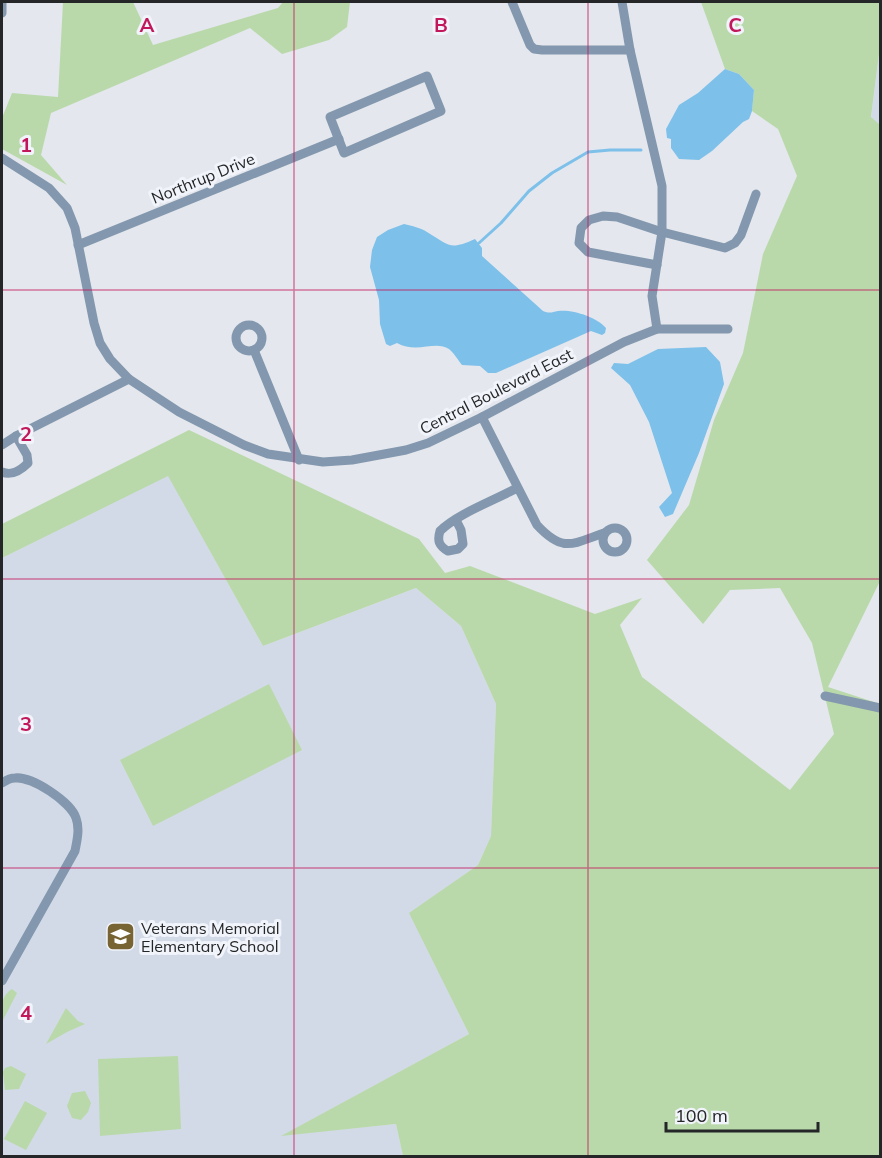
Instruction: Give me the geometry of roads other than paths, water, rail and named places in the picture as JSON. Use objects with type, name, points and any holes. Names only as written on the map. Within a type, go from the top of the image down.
[{"type":"street","points":[[2,2],[2,14]]},
{"type":"street","points":[[512,2],[530,45],[534,49],[542,51],[630,50]]},
{"type":"street","points":[[622,2],[630,50],[662,186],[662,232],[652,296],[657,329]]},
{"type":"street","points":[[427,76],[441,111],[344,153],[339,139],[330,117],[427,76]]},
{"type":"street","name":"Northrup Drive","points":[[78,245],[339,139]]},
{"type":"street","name":"Central Boulevard East","points":[[2,158],[49,188],[67,208],[75,228],[94,323],[100,343],[110,359],[129,379],[179,412],[244,445],[268,454],[323,462],[352,460],[406,450],[428,443],[482,417],[624,342],[657,329],[728,328]]},
{"type":"street","points":[[657,264],[588,252],[579,243],[580,228],[589,220],[603,216],[617,217],[662,232],[725,248],[735,243],[741,235],[756,194]]},
{"type":"street","points":[[254,350],[299,460]]},
{"type":"street","points":[[2,445],[129,379]]},
{"type":"street","points":[[482,417],[537,525],[557,542],[570,545],[604,533]]},
{"type":"street","points":[[2,472],[12,473],[22,469],[28,463],[27,454],[16,436]]},
{"type":"street","points":[[456,520],[517,488]]},
{"type":"street","points":[[825,696],[880,708]]},
{"type":"street","points":[[2,783],[14,778],[24,779],[57,795],[71,808],[77,819],[78,832],[75,851],[2,981]]},
{"type":"water","points":[[725,69],[739,74],[754,90],[749,119],[699,160],[679,159],[671,148],[671,139],[667,138],[666,129],[679,105],[698,93]]},
{"type":"water","points":[[404,224],[422,229],[450,245],[460,245],[475,239],[482,248],[482,256],[543,311],[549,313],[570,311],[584,315],[602,324],[606,328],[605,333],[602,335],[591,331],[496,373],[488,373],[480,366],[462,365],[449,349],[444,347],[386,344],[380,324],[379,300],[370,267],[372,250],[377,237]]},
{"type":"water","points":[[706,347],[720,362],[724,384],[699,453],[673,514],[665,517],[659,507],[672,493],[649,422],[630,385],[611,368],[614,363],[628,364],[658,349]]},
{"type":"waterway","points":[[479,243],[501,223],[529,191],[552,173],[588,152],[641,150]]},
{"type":"place","name":"Veterans Memorial Elementary School","points":[[120,937]]}]
